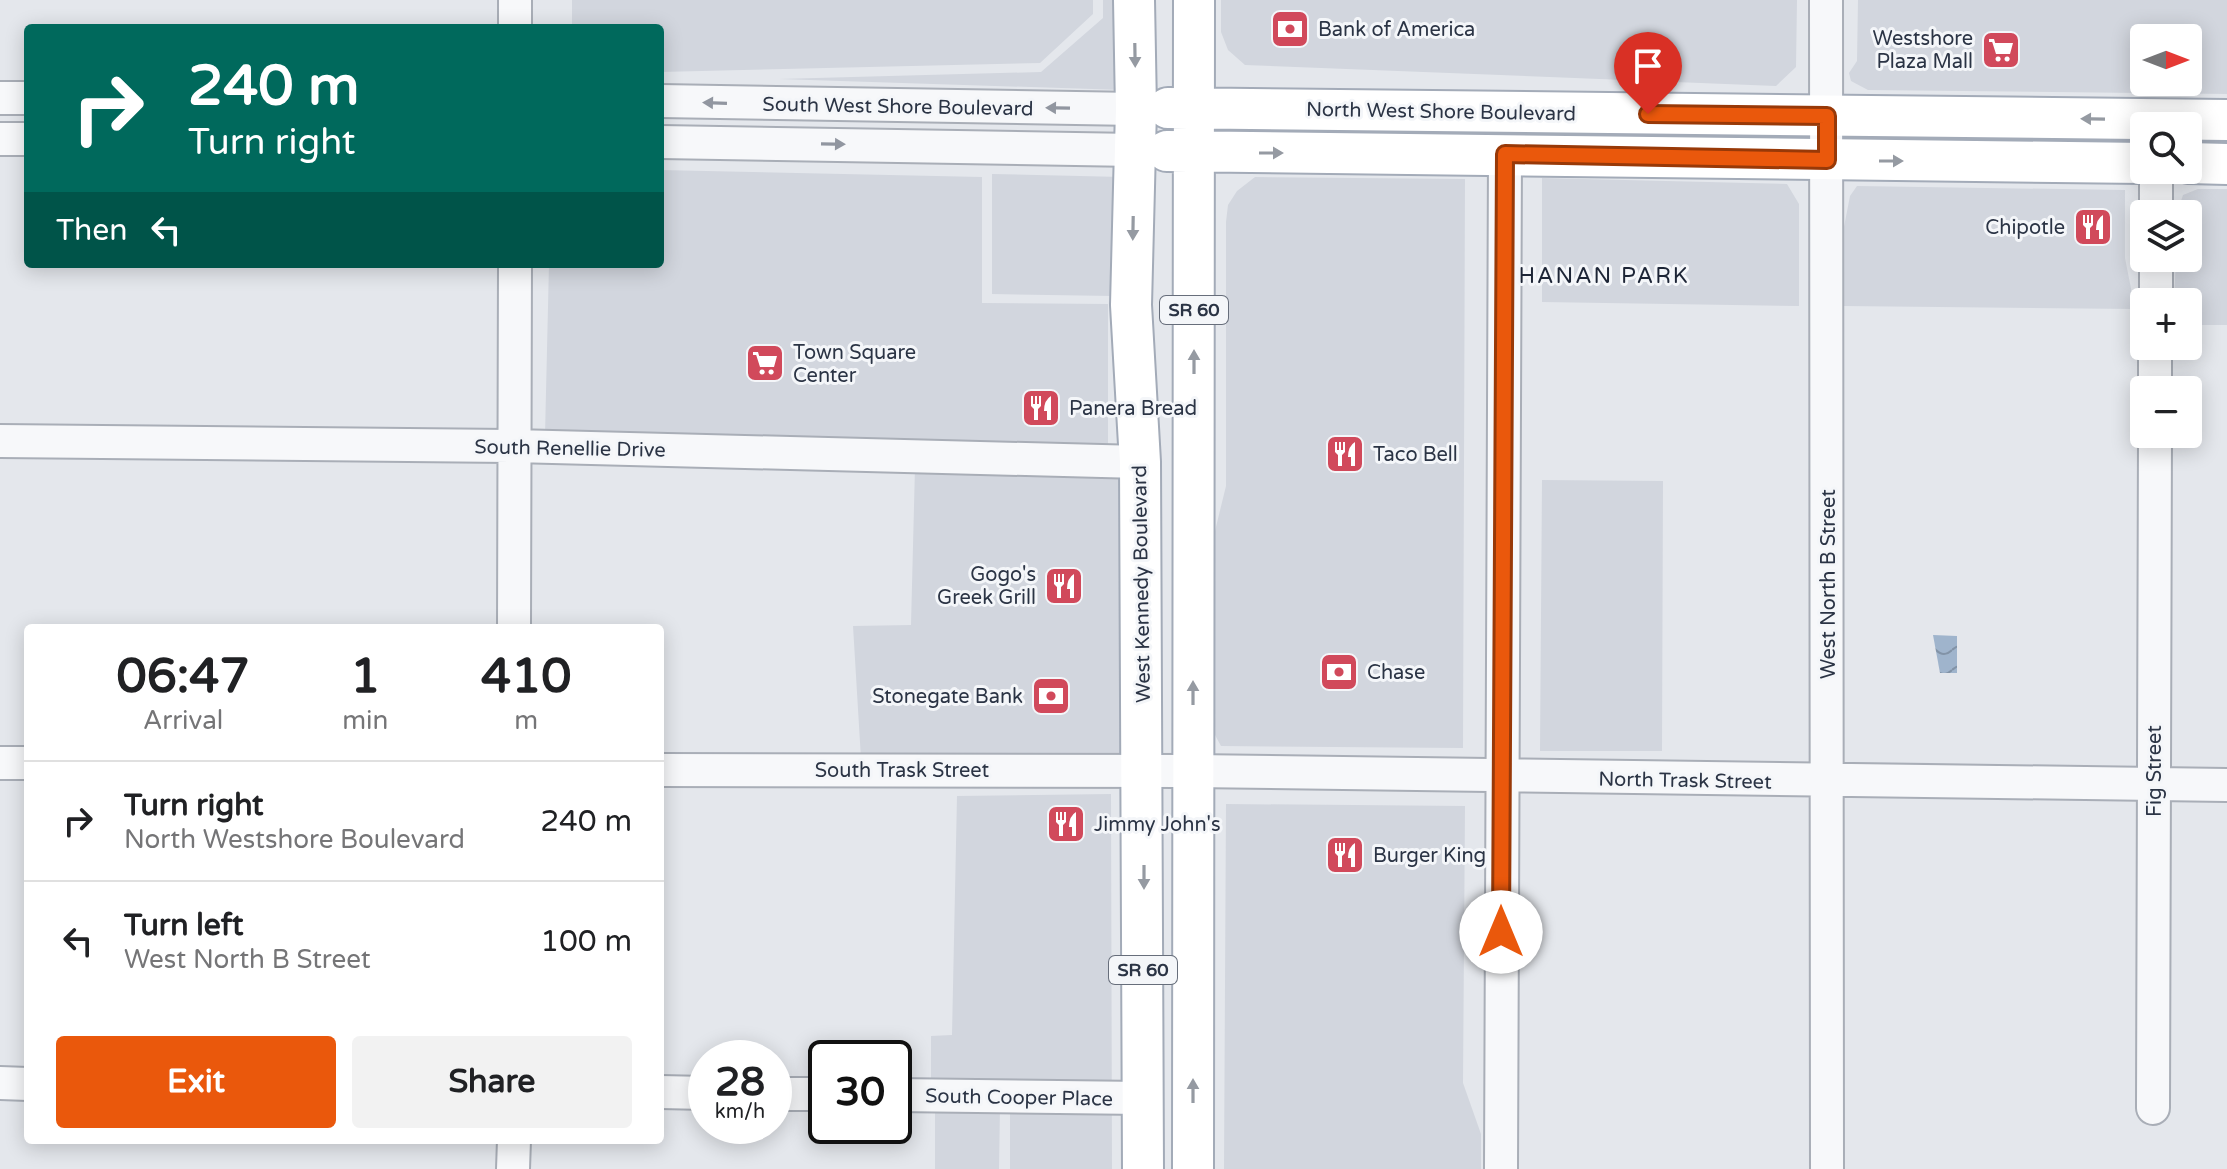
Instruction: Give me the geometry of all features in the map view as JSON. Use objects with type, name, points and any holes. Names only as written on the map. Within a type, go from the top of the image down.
[{"type":"main road","name":"West Kennedy Boulevard","points":[[1134,0],[1136,109],[1131,346],[1140,462],[1144,771],[1143,1169]]},
{"type":"main road","name":"SR 60","points":[[1193,1169],[1194,0]]},
{"type":"main road","name":"North West Shore Boulevard","points":[[1136,109],[1194,107],[2227,120]]},
{"type":"main road","name":"North West Shore Boulevard","points":[[1135,150],[2130,163]]},
{"type":"main road","points":[[2202,163],[2227,164]]},
{"type":"street","points":[[515,0],[515,24]]},
{"type":"street","name":"West North B Street","points":[[1826,0],[1827,1169]]},
{"type":"street","points":[[0,98],[24,98]]},
{"type":"street","name":"South West Shore Boulevard","points":[[664,101],[1136,109]]},
{"type":"street","points":[[0,139],[24,139]]},
{"type":"street","name":"South West Shore Boulevard","points":[[664,142],[1135,150]]},
{"type":"street","points":[[1501,1169],[1505,154]]},
{"type":"street","points":[[514,624],[515,268]]},
{"type":"street","name":"South Renellie Drive","points":[[0,441],[514,446],[1140,462]]},
{"type":"street","name":"Fig Street","points":[[2153,1108],[2155,448]]},
{"type":"street","points":[[0,763],[24,763]]},
{"type":"street","name":"South Trask Street","points":[[664,770],[1144,771]]},
{"type":"street","name":"North Trask Street","points":[[1144,771],[2227,785]]},
{"type":"street","points":[[0,1083],[24,1084]]},
{"type":"street","points":[[664,1092],[688,1093]]},
{"type":"street","name":"South Cooper Place","points":[[912,1095],[1143,1098]]},
{"type":"street","points":[[513,1169],[514,1144]]},
{"type":"shaded area","points":[[572,0],[1093,0],[1093,14],[1040,63],[664,72],[664,24],[572,24]]},
{"type":"shaded area","points":[[1103,0],[1121,0],[1123,90],[779,79],[1041,72],[1103,18]]},
{"type":"shaded area","points":[[1221,0],[1797,0],[1796,67],[1776,86],[1245,65],[1228,50],[1221,32]]},
{"type":"shaded area","name":"Westshore Plaza Mall","points":[[1858,0],[2227,0],[2227,94],[2202,94],[2202,24],[2130,24],[2130,93],[1868,90],[1851,81],[1849,73],[1857,61]]},
{"type":"shaded area","points":[[664,170],[982,177],[982,303],[1108,304],[1108,455],[545,435],[549,268],[664,268]]},
{"type":"shaded area","points":[[992,174],[1122,177],[1114,296],[992,294]]},
{"type":"shaded area","points":[[1255,177],[1465,179],[1463,748],[1221,746],[1215,735],[1215,531],[1226,486],[1226,222],[1228,205],[1237,191]]},
{"type":"shaded area","points":[[1542,178],[1787,184],[1799,204],[1799,306],[1542,302]]},
{"type":"shaded area","points":[[1857,186],[2125,190],[2125,258],[2131,288],[2130,309],[1843,306],[1843,232],[1850,196]]},
{"type":"shaded area","points":[[2198,189],[2227,189],[2227,325],[2202,325],[2202,288],[2175,288],[2175,272],[2202,272],[2202,200],[2181,200],[2183,195]]},
{"type":"shaded area","points":[[915,467],[1124,472],[1122,760],[861,759],[853,626],[911,625]]},
{"type":"shaded area","points":[[1542,480],[1663,481],[1662,751],[1540,751]]},
{"type":"shaded area","points":[[1111,794],[1112,1169],[1010,1169],[1010,1088],[931,1086],[931,1036],[952,1035],[957,796]]},
{"type":"shaded area","points":[[1226,804],[1465,806],[1463,1083],[1481,1134],[1481,1169],[1224,1169]]},
{"type":"shaded area","points":[[935,1106],[1000,1107],[999,1169],[935,1169]]},
{"type":"water","points":[[1933,635],[1957,636],[1957,673],[1940,673]]},
{"type":"place","name":"Bank of America","points":[[1290,29]]},
{"type":"place","name":"Westshore Plaza Mall","points":[[2001,50]]},
{"type":"place","name":"Chipotle","points":[[2093,227]]},
{"type":"place","name":"Town Square Center","points":[[765,363]]},
{"type":"place","name":"Panera Bread","points":[[1041,408]]},
{"type":"place","name":"Taco Bell","points":[[1345,454]]},
{"type":"place","name":"Gogo's Greek Grill","points":[[1064,586]]},
{"type":"place","name":"Chase","points":[[1339,672]]},
{"type":"place","name":"Stonegate Bank","points":[[1051,696]]},
{"type":"place","name":"Jimmy John's","points":[[1066,824]]},
{"type":"place","name":"Burger King","points":[[1345,855]]},
{"type":"district","name":"HANAN PARK","points":[[1604,275]]},
{"type":"route","points":[[1501,932],[1500,611],[1505,154],[1827,160],[1827,116],[1648,114]]}]
